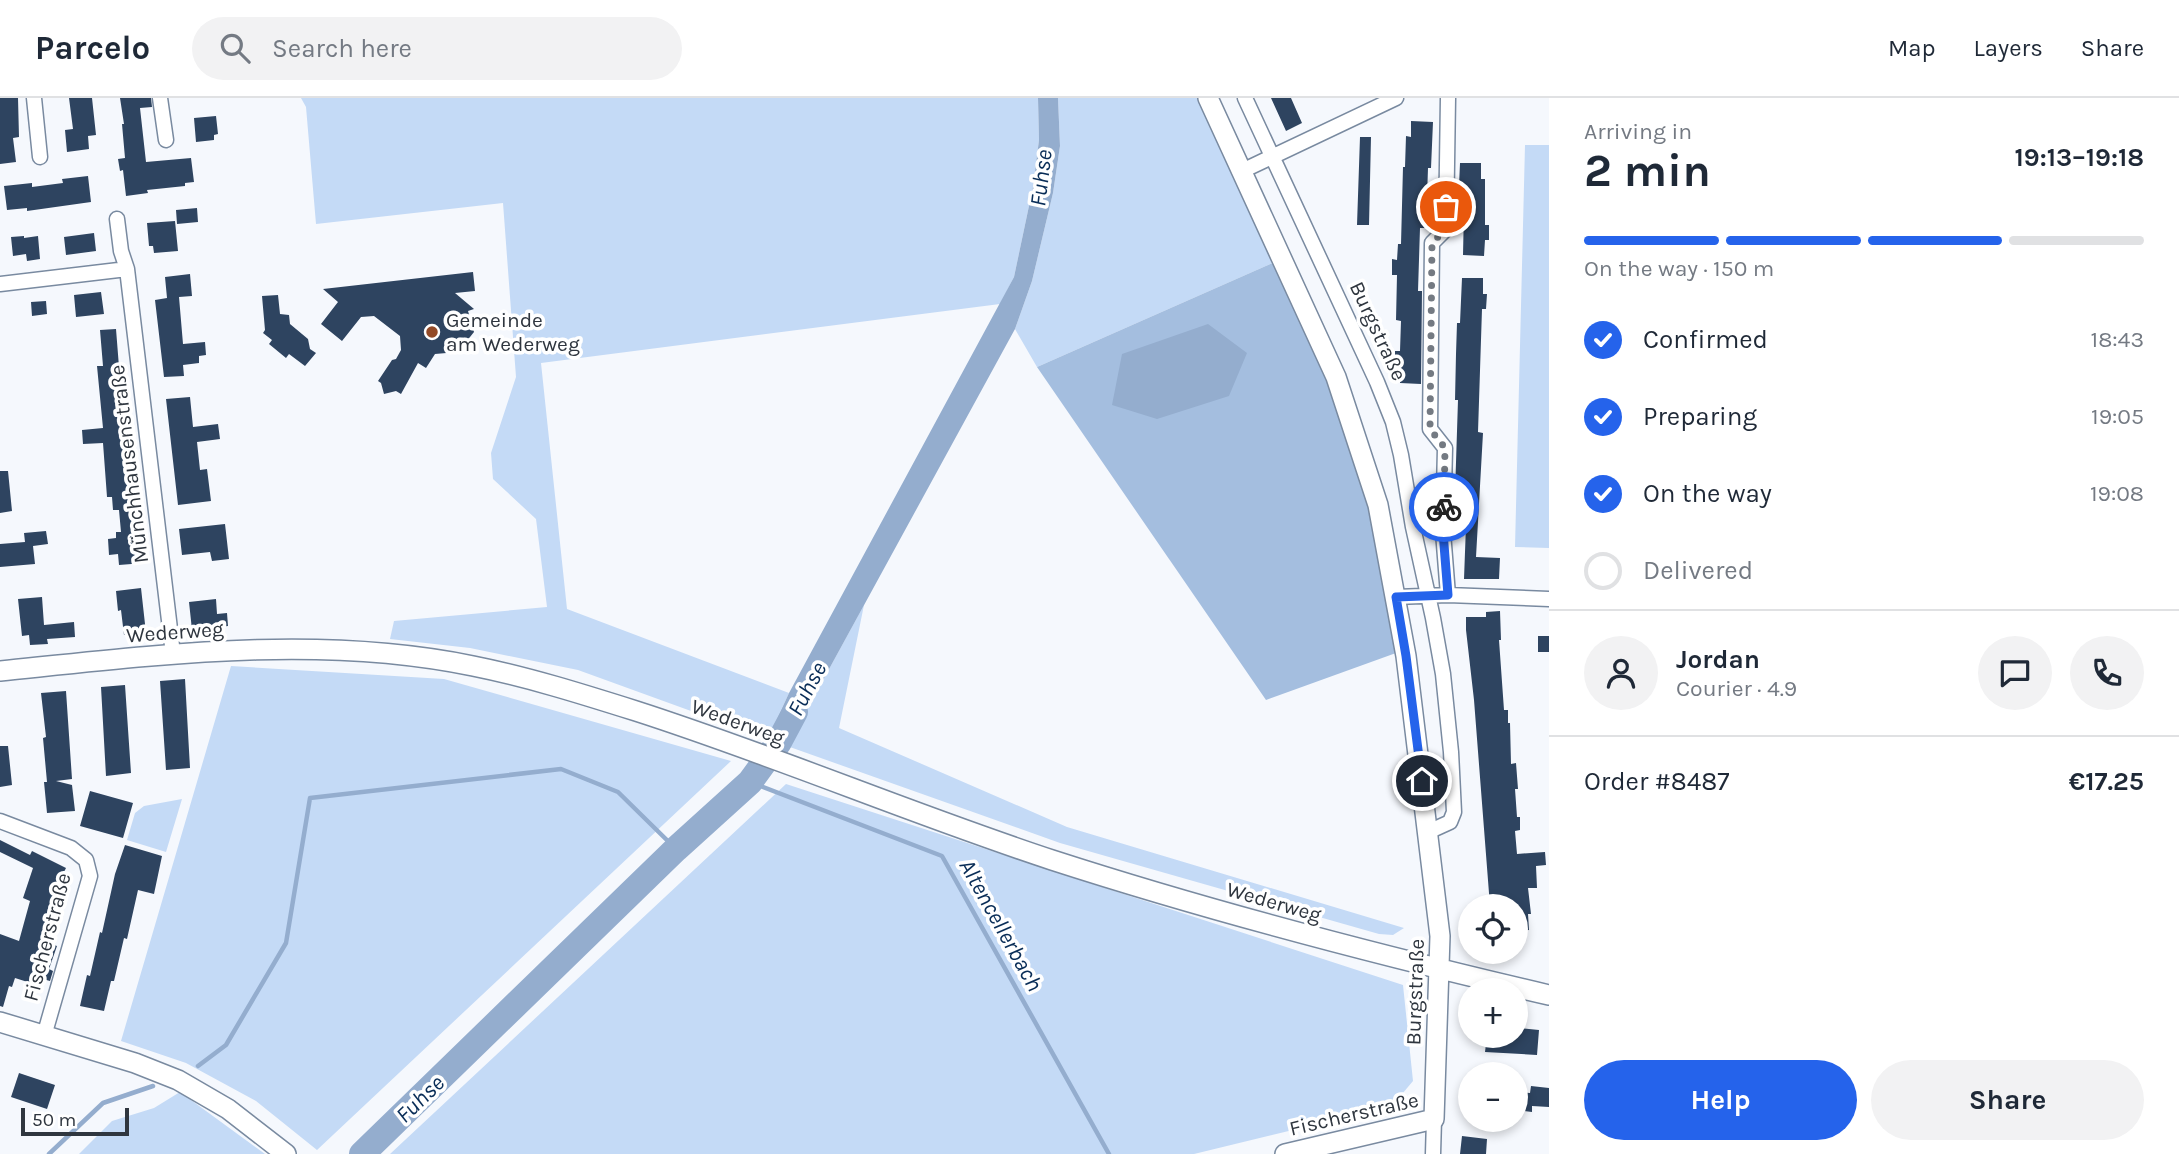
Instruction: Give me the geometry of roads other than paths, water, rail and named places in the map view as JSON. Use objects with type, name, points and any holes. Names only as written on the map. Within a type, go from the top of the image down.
[{"type":"main road","name":"Burgstraße","points":[[1208,98],[1336,377],[1378,505],[1406,656],[1440,936],[1434,1119]]},
{"type":"main road","name":"Wederweg","points":[[0,671],[231,651],[315,650],[378,653],[472,665],[568,689],[697,731],[1052,860],[1339,944],[1549,995]]},
{"type":"main road","name":"Fischerstraße","points":[[0,1022],[135,1063],[178,1080],[228,1109],[286,1154]]},
{"type":"main road","name":"Fischerstraße","points":[[1285,1154],[1434,1119]]},
{"type":"street","points":[[34,98],[40,157]]},
{"type":"street","points":[[160,98],[166,141]]},
{"type":"street","name":"Burgstraße","points":[[1245,98],[1393,422],[1443,674],[1451,752],[1454,811],[1450,822],[1428,832]]},
{"type":"street","points":[[1242,171],[1371,104],[1396,98]]},
{"type":"street","points":[[1448,98],[1446,229],[1432,243],[1430,429],[1445,448],[1443,532],[1448,595]]},
{"type":"street","name":"Münchhausenstraße","points":[[117,219],[121,251],[127,269],[173,654]]},
{"type":"street","points":[[0,284],[127,269]]},
{"type":"street","points":[[1396,597],[1448,595],[1549,599]]},
{"type":"street","name":"Fischerstraße","points":[[0,821],[71,848],[86,860],[90,876],[44,1036]]},
{"type":"street","name":"Burgstraße","points":[[1433,1154],[1434,1119]]},
{"type":"water","points":[[1038,98],[1058,98],[1060,146],[1053,193],[1032,281],[1015,329],[787,746],[768,739],[789,693],[1014,277],[1033,187],[1039,140]]},
{"type":"water","points":[[1208,324],[1247,353],[1229,396],[1157,419],[1112,405],[1122,354]]},
{"type":"waterway","name":"Fuhse","points":[[362,1154],[676,849],[750,782],[779,742],[795,712]]},
{"type":"waterway","points":[[198,1066],[226,1045],[286,943],[310,798],[561,769],[618,792],[676,849]]},
{"type":"waterway","name":"Altencellerbach","points":[[750,782],[942,856],[1109,1154]]},
{"type":"waterway","points":[[49,1154],[103,1103],[153,1086]]},
{"type":"place","name":"Gemeinde am Wederweg","points":[[432,332]]}]
